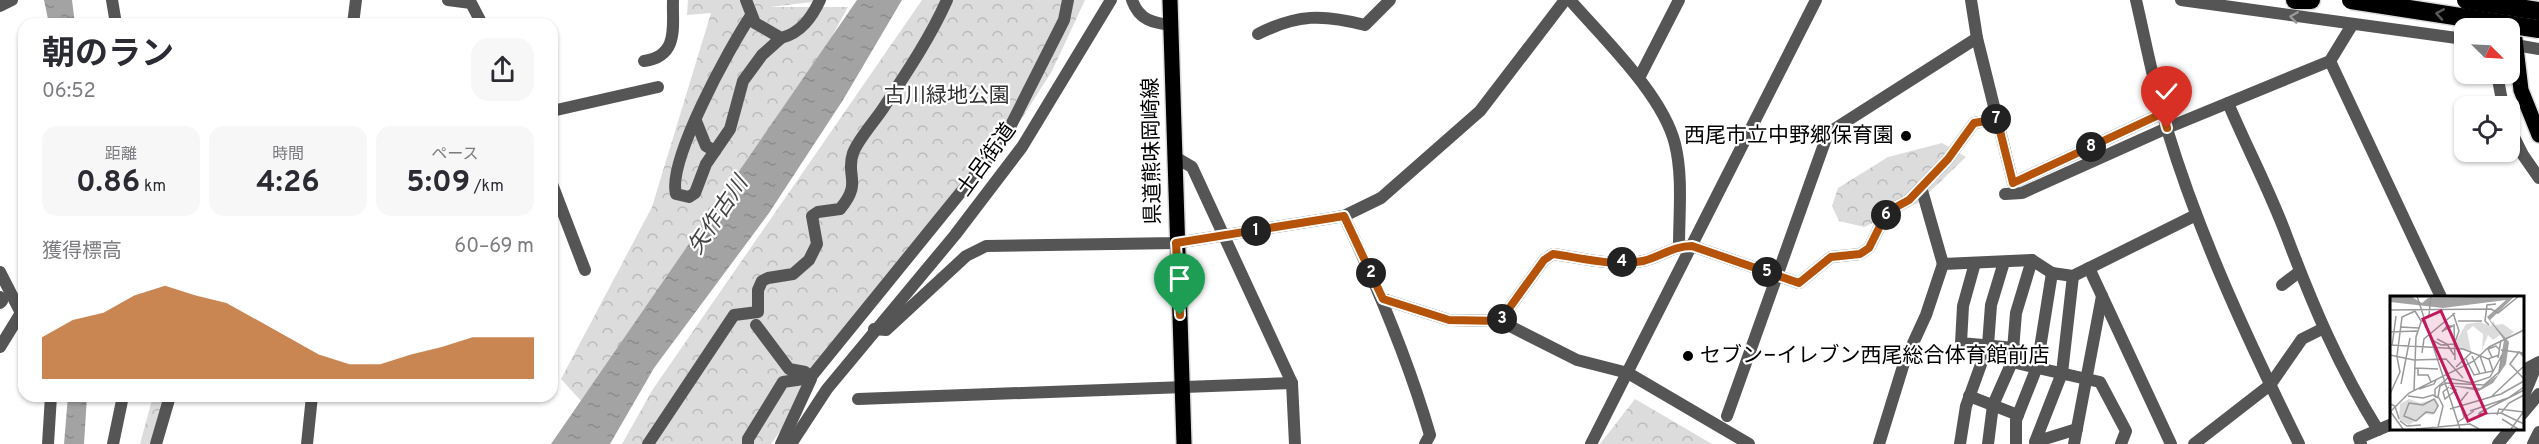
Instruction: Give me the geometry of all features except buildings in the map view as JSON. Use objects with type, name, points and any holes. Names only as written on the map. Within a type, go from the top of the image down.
[{"type":"highway","points":[[2295,0],[2311,0]]},
{"type":"highway","points":[[2351,0],[2539,29]]},
{"type":"highway","points":[[2466,0],[2539,11]]},
{"type":"main road","name":"県道熊味岡崎線","points":[[1170,0],[1184,444]]},
{"type":"main road","points":[[2511,0],[2511,18]]},
{"type":"main road","points":[[2520,81],[2525,104],[2539,135]]},
{"type":"street","points":[[0,6],[12,0]]},
{"type":"street","points":[[112,0],[115,18]]},
{"type":"street","points":[[354,18],[356,0]]},
{"type":"street","points":[[448,0],[471,3],[479,18]]},
{"type":"street","points":[[644,61],[654,60],[670,43],[674,33],[673,0]]},
{"type":"street","points":[[746,0],[750,17],[768,32],[781,38]]},
{"type":"street","points":[[750,17],[715,78],[687,137],[673,183],[676,194],[689,197],[695,193],[706,164],[730,129],[743,81],[762,55],[781,38],[795,32],[812,18],[820,0]]},
{"type":"street","points":[[648,444],[734,315],[758,312],[758,290],[762,282],[768,278],[794,274],[809,260],[817,244],[812,216],[818,212],[840,209],[846,202],[852,191],[853,154],[924,45],[947,0]]},
{"type":"street","points":[[781,444],[811,381],[810,378],[1004,139],[1064,20],[1068,0]]},
{"type":"street","name":"土呂街道","points":[[791,444],[827,388],[874,329],[955,235],[1022,147],[1111,0]]},
{"type":"street","points":[[1132,0],[1135,8],[1149,22],[1171,25]]},
{"type":"street","points":[[1258,34],[1279,23],[1301,17],[1335,17],[1365,25],[1390,0]]},
{"type":"street","points":[[874,329],[886,330],[966,256],[986,246],[1176,243],[1344,216],[1381,198],[1480,111],[1568,0],[1639,78],[1668,122],[1676,145],[1685,246]]},
{"type":"street","points":[[1639,78],[1679,0]]},
{"type":"street","points":[[1591,444],[1628,373],[1685,246],[1816,0]]},
{"type":"street","points":[[1971,0],[1977,38],[2013,183],[2163,113]]},
{"type":"street","points":[[2136,0],[2167,128],[2196,215],[2227,292],[2299,444]]},
{"type":"street","points":[[2181,0],[2352,26],[2454,38]]},
{"type":"street","points":[[2005,194],[2022,193],[2167,128],[2330,61],[2352,26]]},
{"type":"street","points":[[1727,416],[1828,133],[1977,38]]},
{"type":"street","points":[[2520,45],[2539,49]]},
{"type":"street","points":[[2330,61],[2441,296]]},
{"type":"street","points":[[558,110],[658,87]]},
{"type":"street","points":[[2228,104],[2287,236],[2322,329],[2378,430]]},
{"type":"street","points":[[1500,321],[1544,260],[1553,254],[1621,262],[1643,261],[1685,246],[1799,283],[1831,257],[1860,254],[1869,248],[1877,237],[1887,212],[1909,200],[1922,187],[1948,159],[1974,123],[1997,119]]},
{"type":"street","points":[[696,121],[706,146],[715,151]]},
{"type":"street","points":[[2520,149],[2539,177]]},
{"type":"street","points":[[1175,157],[1192,167],[1292,383],[1295,444]]},
{"type":"street","points":[[1879,444],[1904,363],[1926,315],[1943,264],[1922,187]]},
{"type":"street","points":[[558,200],[585,270]]},
{"type":"street","points":[[1943,264],[2032,260],[2052,273],[2073,276],[2196,215]]},
{"type":"street","points":[[1344,216],[1383,299],[1430,435],[1425,444]]},
{"type":"street","points":[[1988,444],[1993,405],[2012,362],[2016,314],[2032,260]]},
{"type":"street","points":[[1960,444],[1969,396],[1988,345],[1991,305],[2004,262]]},
{"type":"street","points":[[1976,263],[1963,306],[1961,343],[2014,348]]},
{"type":"street","points":[[2089,268],[2171,444]]},
{"type":"street","points":[[0,272],[18,308]]},
{"type":"street","points":[[2282,285],[2299,272]]},
{"type":"street","points":[[2016,444],[2019,415],[2037,367],[2052,273]]},
{"type":"street","points":[[2029,443],[2062,373],[2073,276]]},
{"type":"street","points":[[2074,444],[2102,296]]},
{"type":"street","points":[[0,297],[0,303]]},
{"type":"street","points":[[1383,299],[1449,320],[1500,321],[1577,360],[1628,373],[1749,444]]},
{"type":"street","points":[[0,347],[18,319]]},
{"type":"street","points":[[756,325],[789,369],[805,372],[810,378]]},
{"type":"street","points":[[2194,444],[2270,385],[2302,339],[2322,329]]},
{"type":"street","points":[[2012,362],[2100,382],[2126,431],[2121,444]]},
{"type":"street","points":[[2524,370],[2538,363]]},
{"type":"street","points":[[2524,398],[2538,363]]},
{"type":"street","points":[[748,444],[748,439],[783,382],[810,378]]},
{"type":"street","points":[[858,399],[1292,383]]},
{"type":"street","points":[[2524,413],[2539,394]]},
{"type":"street","points":[[1969,396],[2019,415]]},
{"type":"street","points":[[48,444],[51,402]]},
{"type":"street","points":[[113,444],[122,402]]},
{"type":"street","points":[[156,444],[168,402]]},
{"type":"street","points":[[307,444],[311,402]]},
{"type":"street","points":[[2361,444],[2360,438],[2390,425]]},
{"type":"street","points":[[2029,443],[2077,429]]},
{"type":"street","points":[[2498,444],[2510,429]]},
{"type":"street","points":[[2533,444],[2539,432]]},
{"type":"green space","points":[[688,0],[829,0],[770,7],[848,7],[756,176],[583,403],[561,379],[652,207],[711,13],[687,15]]},
{"type":"green space","name":"古川緑地公園","points":[[922,0],[1085,0],[1052,71],[1008,140],[960,203],[820,375],[771,444],[622,444],[653,389]]},
{"type":"green space","points":[[1942,143],[1966,157],[1918,203],[1864,227],[1839,221],[1832,206],[1838,188],[1888,157]]},
{"type":"green space","points":[[1635,399],[1712,444],[1600,444]]},
{"type":"green space","points":[[151,402],[172,402],[162,444],[140,444]]},
{"type":"water","points":[[44,0],[72,0],[74,18],[48,18]]},
{"type":"water","name":"矢作古川","points":[[857,0],[902,0],[843,100],[769,213],[654,368],[610,444],[551,444]]},
{"type":"water","points":[[68,402],[87,402],[84,444],[64,444]]},
{"type":"place","name":"西尾市立中野郷保育園","points":[[1906,136]]},
{"type":"place","name":"セブン−イレブン西尾総合体育館前店","points":[[1688,356]]},
{"type":"route","points":[[1180,315],[1176,243],[1344,216],[1383,299],[1449,320],[1500,321],[1544,260],[1553,254],[1621,262],[1643,261],[1679,246],[1692,246],[1799,283],[1831,257],[1860,254],[1869,248],[1877,237],[1887,212],[1909,200],[1948,159],[1974,123],[1997,119],[2013,183],[2163,113],[2167,128]]}]
